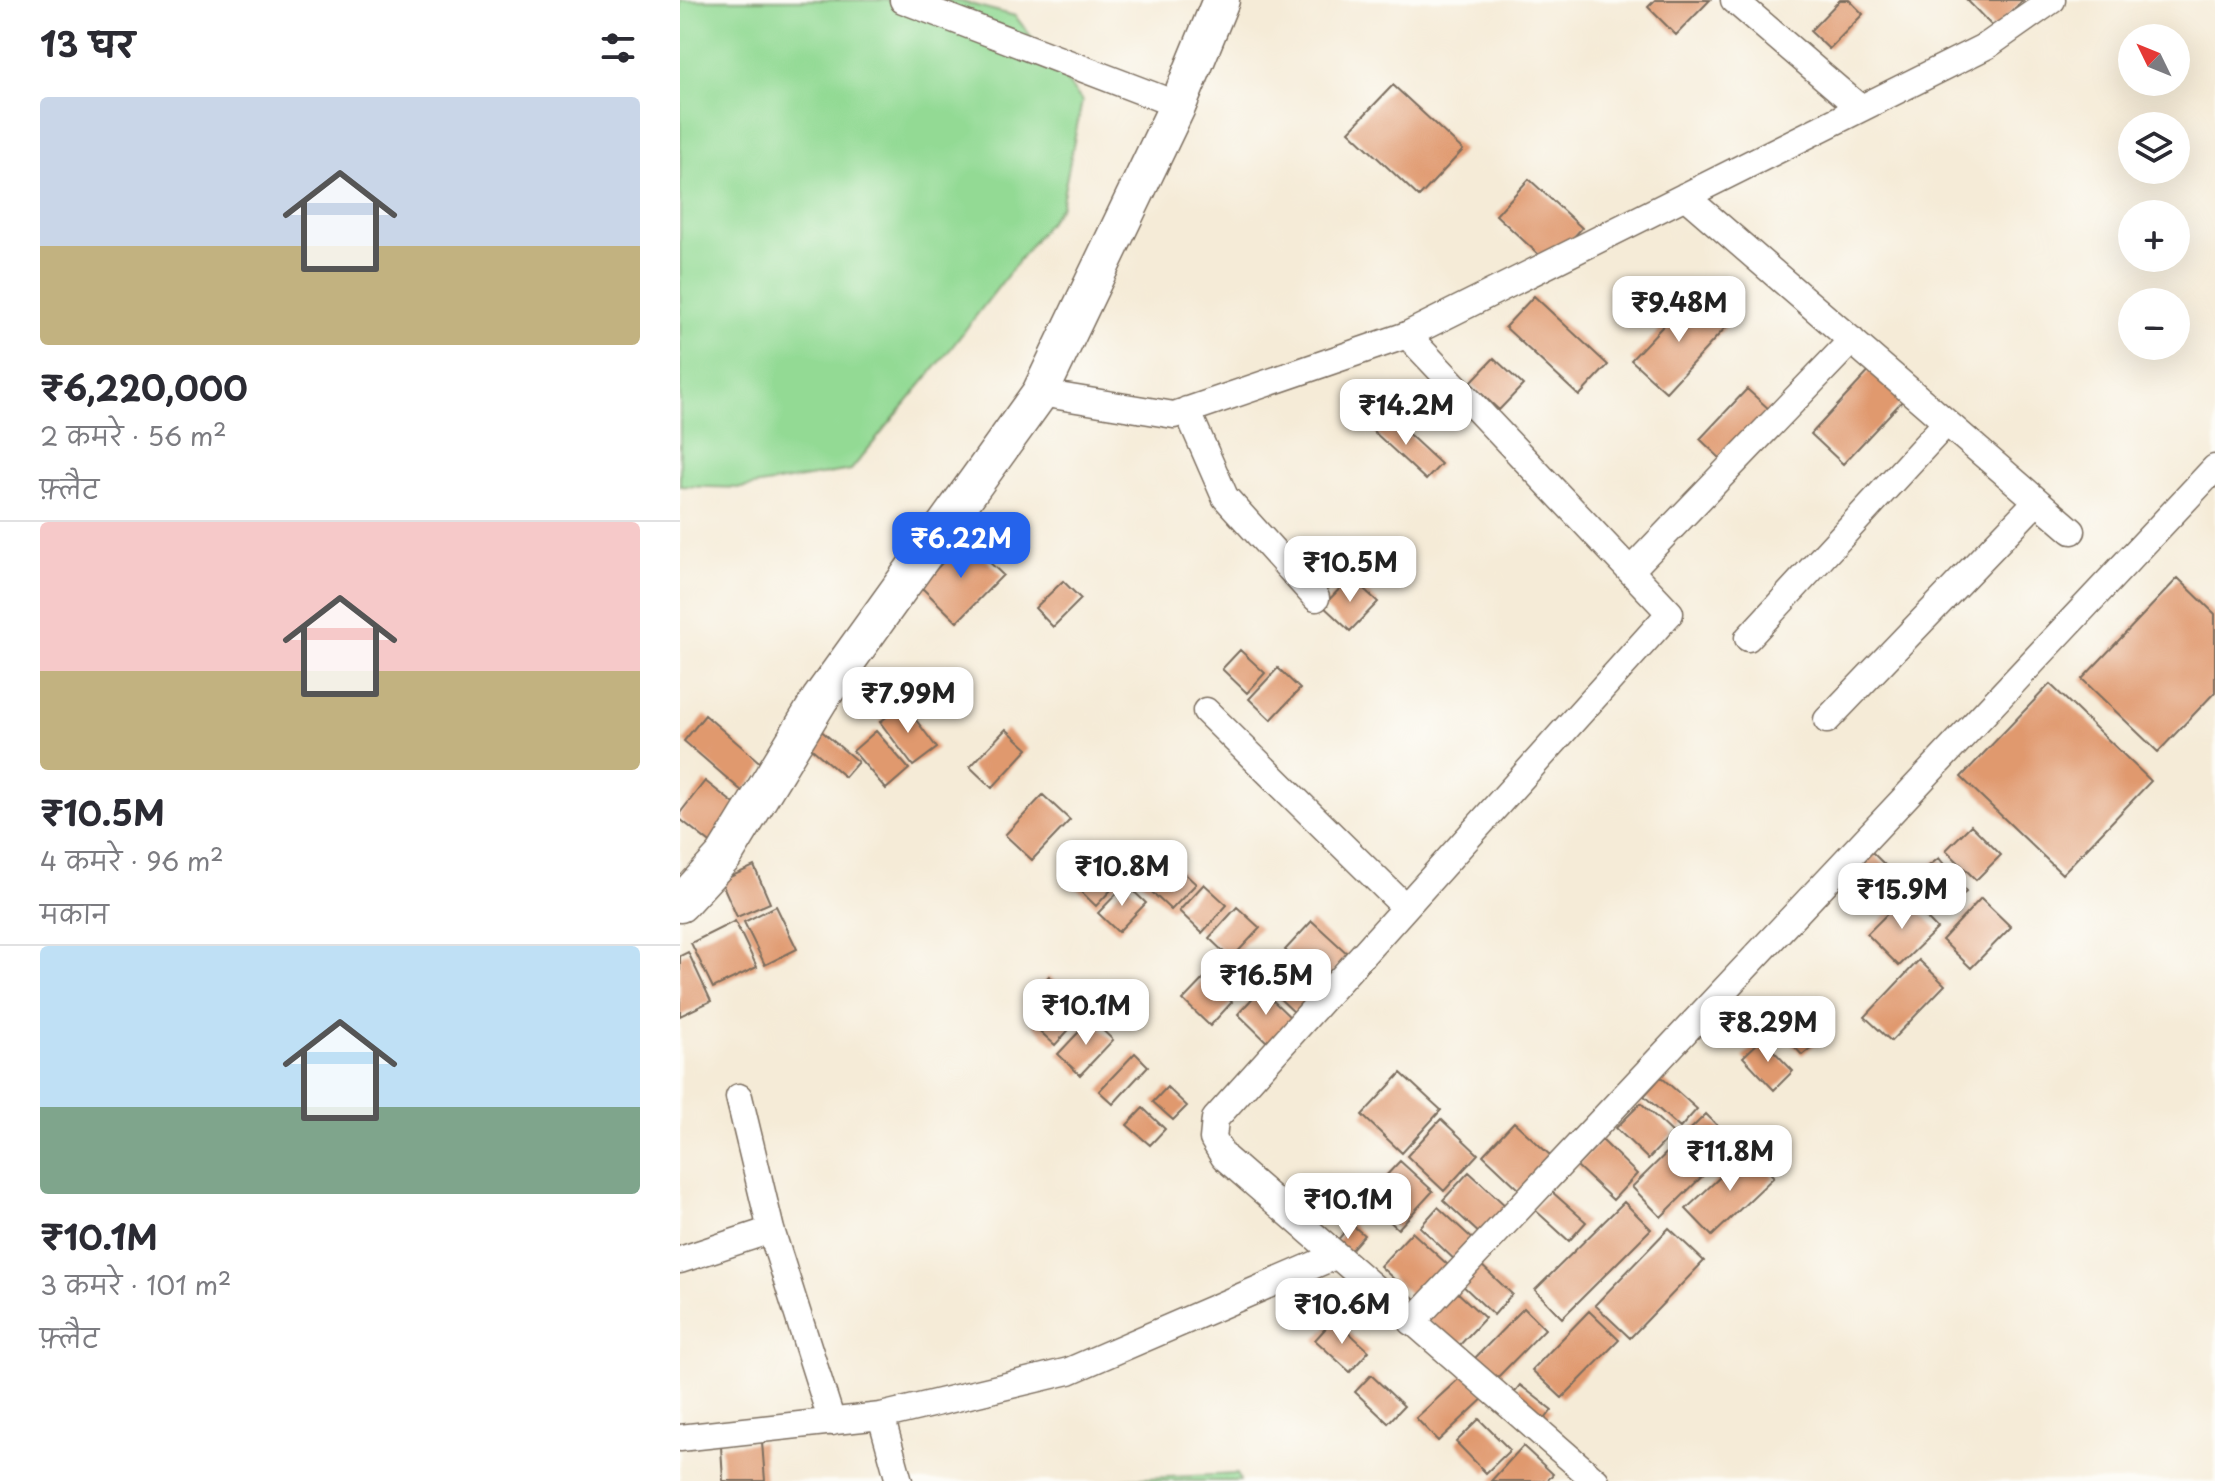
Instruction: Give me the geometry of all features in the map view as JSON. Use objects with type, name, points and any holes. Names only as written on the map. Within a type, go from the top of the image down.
[{"type":"street","points":[[903,0],[1178,105]]},
{"type":"street","points":[[680,904],[724,856],[820,699],[1040,393],[1178,105],[1221,0]]},
{"type":"street","points":[[1734,0],[1860,108]]},
{"type":"street","points":[[1040,393],[1174,415],[1407,335],[1988,45],[2052,0]]},
{"type":"street","points":[[1685,196],[2072,531]]},
{"type":"street","points":[[1407,335],[1670,613],[1215,1119],[1213,1139],[1224,1157],[1596,1481]]},
{"type":"street","points":[[1630,571],[1852,340]]},
{"type":"street","points":[[1187,410],[1225,497],[1316,598]]},
{"type":"street","points":[[1748,638],[1946,423]]},
{"type":"street","points":[[1412,1322],[2215,468]]},
{"type":"street","points":[[1827,720],[2037,501]]},
{"type":"street","points":[[1206,711],[1405,907]]},
{"type":"street","points":[[739,1097],[771,1230],[832,1422]]},
{"type":"street","points":[[680,1260],[771,1230]]},
{"type":"street","points":[[680,1438],[881,1416],[1069,1371],[1335,1256]]},
{"type":"street","points":[[881,1416],[899,1481]]},
{"type":"green space","points":[[680,0],[955,0],[1015,16],[1082,101],[1061,206],[945,356],[851,470],[741,488],[680,486]]},
{"type":"green space","points":[[1237,1474],[1240,1481],[1124,1481],[1124,1479]]},
{"type":"building","points":[[1655,0],[1710,0],[1676,35],[1648,7]]},
{"type":"building","points":[[1840,0],[1849,0],[1863,14],[1829,49],[1810,31]]},
{"type":"building","points":[[1967,0],[2023,0],[1995,29]]},
{"type":"building","points":[[1393,85],[1463,150],[1419,197],[1349,131]]},
{"type":"building","points":[[1529,179],[1582,228],[1549,264],[1496,215]]},
{"type":"building","points":[[1692,295],[1726,327],[1666,392],[1631,360]]},
{"type":"building","points":[[1534,296],[1608,365],[1579,396],[1505,327]]},
{"type":"building","points":[[1494,358],[1523,385],[1499,410],[1470,383]]},
{"type":"building","points":[[1873,367],[1906,397],[1843,464],[1811,434]]},
{"type":"building","points":[[1747,389],[1770,410],[1723,461],[1700,439]]},
{"type":"building","points":[[1387,414],[1441,464],[1426,480],[1372,430]]},
{"type":"building","points":[[965,539],[1003,575],[957,622],[920,586]]},
{"type":"building","points":[[1351,577],[1378,602],[1350,631],[1323,606]]},
{"type":"building","points":[[2178,578],[2215,614],[2215,692],[2158,752],[2082,679]]},
{"type":"building","points":[[1063,581],[1081,599],[1053,627],[1035,608]]},
{"type":"building","points":[[1240,650],[1265,673],[1247,693],[1222,669]]},
{"type":"building","points":[[1278,668],[1300,689],[1271,720],[1249,699]]},
{"type":"building","points":[[2050,684],[2151,781],[2062,874],[1961,777]]},
{"type":"building","points":[[904,704],[937,748],[913,766],[880,722]]},
{"type":"building","points":[[705,715],[764,766],[743,792],[684,741]]},
{"type":"building","points":[[818,728],[858,762],[845,777],[805,743]]},
{"type":"building","points":[[1006,729],[1028,749],[992,788],[970,767]]},
{"type":"building","points":[[876,731],[909,769],[886,789],[853,751]]},
{"type":"building","points":[[705,781],[747,814],[718,849],[680,819],[680,813]]},
{"type":"building","points":[[1043,795],[1070,820],[1032,860],[1005,835]]},
{"type":"building","points":[[1971,825],[2001,855],[1976,880],[1946,850]]},
{"type":"building","points":[[1101,849],[1127,873],[1096,906],[1071,882]]},
{"type":"building","points":[[1161,852],[1196,884],[1171,910],[1137,878]]},
{"type":"building","points":[[1872,852],[1904,884],[1880,909],[1847,877]]},
{"type":"building","points":[[1939,858],[1966,892],[1939,914],[1911,880]]},
{"type":"building","points":[[754,866],[770,903],[737,917],[721,881]]},
{"type":"building","points":[[1126,884],[1146,903],[1118,932],[1098,913]]},
{"type":"building","points":[[1204,884],[1227,905],[1202,933],[1179,911]]},
{"type":"building","points":[[1905,896],[1937,929],[1899,966],[1867,934]]},
{"type":"building","points":[[1981,898],[2011,927],[1971,968],[1942,940]]},
{"type":"building","points":[[776,906],[797,949],[765,965],[744,922]]},
{"type":"building","points":[[1237,907],[1260,928],[1231,959],[1209,938]]},
{"type":"building","points":[[735,921],[757,967],[713,988],[691,943]]},
{"type":"building","points":[[1312,921],[1349,955],[1321,984],[1285,950]]},
{"type":"building","points":[[688,952],[711,1001],[680,1016],[680,956]]},
{"type":"building","points":[[1283,955],[1319,989],[1296,1014],[1260,980]]},
{"type":"building","points":[[1919,960],[1945,985],[1891,1041],[1865,1017]]},
{"type":"building","points":[[1049,976],[1062,988],[1043,1009],[1030,997]]},
{"type":"building","points":[[1205,977],[1232,1002],[1210,1026],[1183,1000]]},
{"type":"building","points":[[1261,989],[1293,1020],[1270,1045],[1238,1014]]},
{"type":"building","points":[[1063,993],[1084,1013],[1055,1045],[1033,1025]]},
{"type":"building","points":[[1788,1009],[1818,1042],[1802,1055],[1773,1023]]},
{"type":"building","points":[[1091,1019],[1113,1040],[1080,1075],[1058,1054]]},
{"type":"building","points":[[1762,1039],[1793,1071],[1774,1090],[1743,1057]]},
{"type":"building","points":[[1135,1053],[1148,1066],[1113,1104],[1099,1091]]},
{"type":"building","points":[[1401,1073],[1441,1110],[1402,1153],[1362,1115]]},
{"type":"building","points":[[1661,1077],[1697,1109],[1680,1128],[1644,1096]]},
{"type":"building","points":[[1167,1087],[1187,1106],[1173,1120],[1153,1102]]},
{"type":"building","points":[[1641,1103],[1673,1133],[1648,1159],[1616,1128]]},
{"type":"building","points":[[1143,1108],[1165,1129],[1150,1145],[1127,1125]]},
{"type":"building","points":[[1706,1114],[1735,1144],[1661,1217],[1632,1187]]},
{"type":"building","points":[[1441,1119],[1478,1154],[1444,1191],[1407,1156]]},
{"type":"building","points":[[1514,1122],[1551,1156],[1520,1190],[1483,1155]]},
{"type":"building","points":[[1602,1140],[1637,1174],[1613,1200],[1577,1166]]},
{"type":"building","points":[[1749,1150],[1774,1177],[1712,1236],[1686,1209]]},
{"type":"building","points":[[1400,1161],[1433,1191],[1398,1229],[1365,1198]]},
{"type":"building","points":[[1469,1172],[1507,1207],[1481,1235],[1443,1200]]},
{"type":"building","points":[[1551,1191],[1586,1222],[1569,1241],[1534,1209]]},
{"type":"building","points":[[1624,1202],[1651,1229],[1562,1318],[1535,1290]]},
{"type":"building","points":[[1438,1207],[1476,1242],[1457,1262],[1420,1227]]},
{"type":"building","points":[[1351,1224],[1364,1235],[1344,1258],[1331,1248]]},
{"type":"building","points":[[1669,1228],[1704,1261],[1630,1338],[1595,1305]]},
{"type":"building","points":[[1412,1232],[1448,1265],[1416,1300],[1380,1266]]},
{"type":"building","points":[[1479,1263],[1512,1294],[1494,1315],[1460,1283]]},
{"type":"building","points":[[1455,1290],[1485,1318],[1457,1348],[1427,1320]]},
{"type":"building","points":[[1524,1308],[1545,1329],[1494,1381],[1473,1360]]},
{"type":"building","points":[[1589,1311],[1619,1340],[1562,1398],[1532,1370]]},
{"type":"building","points":[[1334,1319],[1369,1351],[1350,1372],[1315,1340]]},
{"type":"building","points":[[1465,1373],[1486,1396],[1438,1441],[1416,1418]]},
{"type":"building","points":[[1371,1375],[1404,1406],[1388,1423],[1355,1392]]},
{"type":"building","points":[[1520,1385],[1552,1410],[1542,1423],[1510,1398]]},
{"type":"building","points":[[1479,1419],[1510,1450],[1486,1473],[1456,1442]]},
{"type":"building","points":[[762,1442],[765,1481],[723,1481],[721,1446]]},
{"type":"building","points":[[1523,1446],[1553,1474],[1547,1481],[1491,1481]]}]
